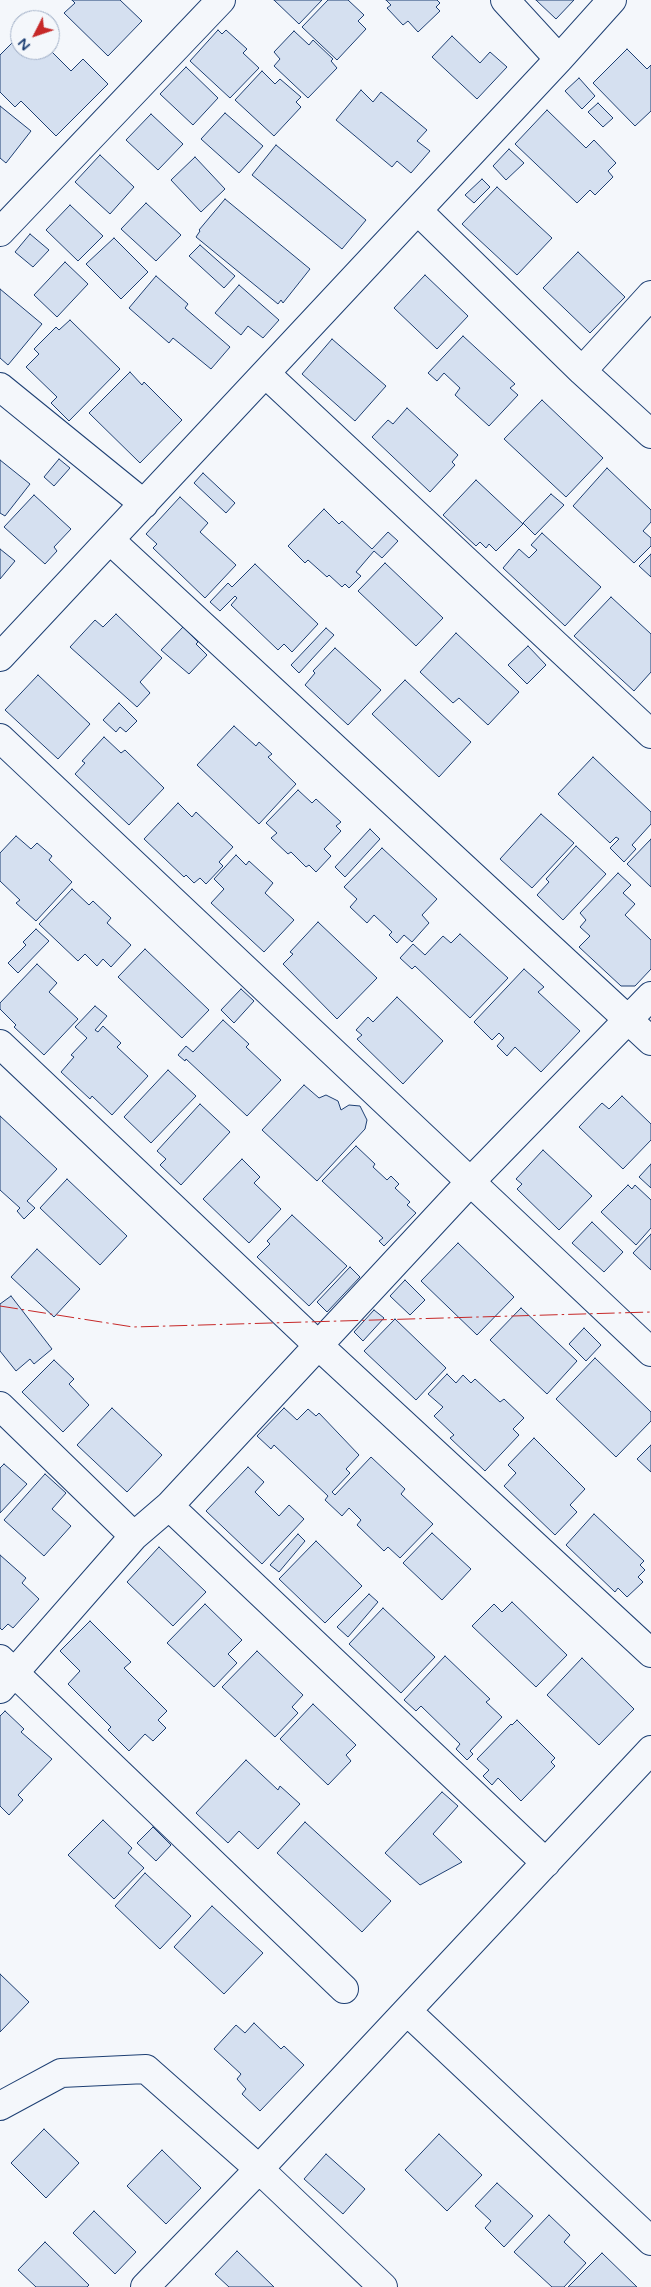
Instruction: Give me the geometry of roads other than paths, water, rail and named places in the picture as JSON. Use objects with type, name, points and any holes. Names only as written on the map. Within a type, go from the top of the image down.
[{"type":"street","points":[[0,232],[221,0]]},
{"type":"street","points":[[505,0],[559,59]]},
{"type":"street","points":[[0,657],[418,211],[612,0]]},
{"type":"street","points":[[418,211],[582,371],[651,434]]},
{"type":"street","points":[[582,371],[651,295]]},
{"type":"street","points":[[266,374],[651,734]]},
{"type":"street","points":[[0,387],[144,504]]},
{"type":"street","points":[[110,540],[651,1040]]},
{"type":"street","points":[[0,738],[651,1352]]},
{"type":"street","points":[[344,1989],[5,1673],[134,1536],[169,1506],[471,1181],[651,996]]},
{"type":"street","points":[[0,1044],[319,1346],[651,1654]]},
{"type":"street","points":[[0,1406],[134,1536]]},
{"type":"street","points":[[169,1506],[546,1863]]},
{"type":"street","points":[[145,2287],[259,2169],[651,1750]]},
{"type":"street","points":[[407,2011],[651,2241]]},
{"type":"street","points":[[0,2106],[61,2073],[146,2069],[259,2169],[383,2287]]}]
